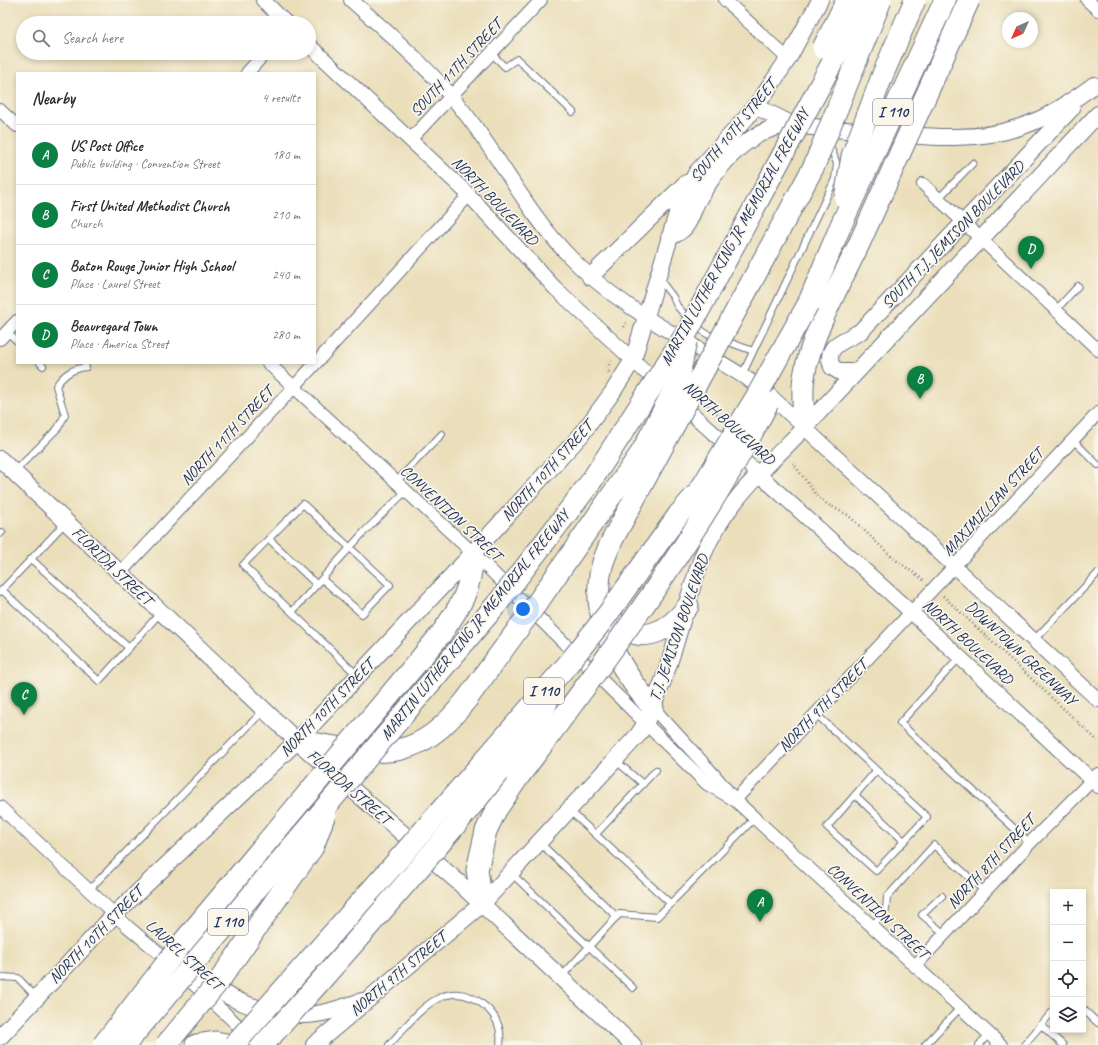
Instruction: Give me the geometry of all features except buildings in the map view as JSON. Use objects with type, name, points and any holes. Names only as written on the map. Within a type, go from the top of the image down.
[{"type":"highway","points":[[772,173],[791,113],[813,65],[830,37],[847,0]]},
{"type":"highway","name":"MARTIN LUTHER KING JR MEMORIAL FREEWAY","points":[[125,1045],[501,599],[556,529],[590,482],[689,329],[866,0]]},
{"type":"highway","points":[[649,716],[641,694],[616,657],[605,628],[600,603],[601,568],[607,550],[814,166],[881,0]]},
{"type":"highway","points":[[841,225],[852,156],[883,74],[915,0]]},
{"type":"highway","name":"I 110","points":[[233,1045],[397,861],[587,640],[629,586],[679,514],[700,490],[755,399],[808,304],[841,225],[945,0]]},
{"type":"highway","points":[[805,427],[804,379],[808,359],[817,334],[969,0]]},
{"type":"highway","points":[[482,904],[477,870],[486,831],[496,810],[516,779],[636,617],[706,514],[753,432],[780,380],[808,304]]},
{"type":"highway","points":[[297,741],[375,752],[411,748],[441,729],[467,699],[542,596],[641,453],[678,382],[689,329]]},
{"type":"highway","points":[[103,1045],[179,947],[441,634],[462,602],[469,587],[472,575],[473,553]]},
{"type":"highway","points":[[600,603],[610,618],[621,628],[632,632],[647,634],[669,627],[688,606]]},
{"type":"highway","points":[[263,1045],[356,941],[444,839],[519,746],[587,640]]},
{"type":"highway","points":[[166,1045],[219,981],[313,847],[331,799]]},
{"type":"highway","points":[[196,1045],[215,1042],[233,1045]]},
{"type":"main road","name":"SOUTH 10TH STREET","points":[[632,360],[646,318],[668,238],[681,200],[698,172],[755,106],[788,59],[820,0]]},
{"type":"main road","points":[[668,238],[683,230],[706,187],[740,148],[765,130],[780,125],[793,125],[932,137],[988,135],[1021,127],[1047,116],[1062,108],[1096,83]]},
{"type":"main road","name":"SOUTH T.J. JEMISON BOULEVARD","points":[[855,372],[844,373],[835,370],[830,363],[830,350],[836,344],[861,332],[1096,83]]},
{"type":"main road","points":[[755,106],[793,125]]},
{"type":"main road","name":"SOUTH T.J. JEMISON BOULEVARD","points":[[782,449],[805,427],[1098,114]]},
{"type":"main road","points":[[590,277],[698,172]]},
{"type":"main road","name":"NORTH 10TH STREET","points":[[0,1037],[115,914],[297,741],[473,553],[581,435],[612,393],[632,360]]},
{"type":"main road","name":"T.J. JEMISON BOULEVARD","points":[[482,904],[615,760],[649,716],[668,670],[702,556],[713,533],[728,510],[759,473],[782,449]]},
{"type":"main road","name":"FLORIDA STREET","points":[[0,459],[297,741],[482,904],[633,1045]]},
{"type":"main road","name":"NORTH 9TH STREET","points":[[314,1045],[482,904]]},
{"type":"main road","points":[[166,958],[235,1001],[274,1012],[304,1015],[343,1007],[369,999]]},
{"type":"street","points":[[263,0],[279,16]]},
{"type":"street","name":"NORTH BOULEVARD","points":[[351,0],[413,57],[451,96],[470,119],[535,216],[570,257],[590,277],[646,318],[742,375],[764,390],[1098,700]]},
{"type":"street","name":"SOUTH 11TH STREET","points":[[410,140],[541,0]]},
{"type":"street","points":[[725,0],[788,59]]},
{"type":"street","points":[[1087,0],[1098,10]]},
{"type":"street","name":"NORTH BOULEVARD","points":[[316,52],[469,195],[555,288],[632,360],[759,473],[1096,780]]},
{"type":"street","points":[[248,72],[259,60]]},
{"type":"street","points":[[0,110],[16,125]]},
{"type":"street","points":[[923,184],[1098,350]]},
{"type":"street","name":"NORTH 11TH STREET","points":[[316,363],[469,195]]},
{"type":"street","points":[[4,336],[16,322]]},
{"type":"street","name":"CONVENTION STREET","points":[[269,364],[715,776],[734,800]]},
{"type":"street","name":"NORTH 11TH STREET","points":[[120,573],[315,364]]},
{"type":"street","name":"MAXIMILLIAN STREET","points":[[912,612],[1098,413]]},
{"type":"street","name":"NORTH 9TH STREET","points":[[734,800],[912,612]]},
{"type":"street","name":"CONVENTION STREET","points":[[649,716],[707,784],[734,800],[755,818],[1001,1045]]},
{"type":"street","name":"NORTH 8TH STREET","points":[[915,966],[1030,843],[1096,780]]},
{"type":"street","name":"LAUREL STREET","points":[[0,806],[115,914],[166,958],[258,1045]]},
{"type":"lane","points":[[491,53],[505,67],[517,59],[573,112]]},
{"type":"lane","points":[[742,375],[835,179],[837,164],[835,155],[827,140],[828,128]]},
{"type":"lane","points":[[938,199],[973,163]]},
{"type":"lane","points":[[658,277],[673,297],[677,306],[694,325],[707,334],[753,351]]},
{"type":"lane","points":[[1056,310],[1078,286]]},
{"type":"lane","points":[[4,336],[16,341]]},
{"type":"lane","points":[[14,472],[58,428],[65,415],[56,386],[62,377],[74,369],[86,367]]},
{"type":"lane","points":[[396,482],[442,434]]},
{"type":"lane","points":[[1073,440],[1098,465]]},
{"type":"lane","points":[[292,612],[351,547],[406,491]]},
{"type":"lane","points":[[322,579],[362,614],[390,585],[351,547],[303,504],[243,565],[358,676]]},
{"type":"lane","points":[[66,522],[1,591],[99,681],[161,612]]},
{"type":"lane","points":[[269,539],[317,585]]},
{"type":"lane","points":[[31,559],[128,648]]},
{"type":"lane","points":[[1034,640],[1098,573]]},
{"type":"lane","points":[[960,657],[900,722],[1030,843]]},
{"type":"lane","points":[[89,890],[264,710]]},
{"type":"lane","points":[[816,714],[927,817],[876,871],[826,827],[876,771]]},
{"type":"lane","points":[[615,760],[643,784]]},
{"type":"lane","points":[[596,834],[656,770]]},
{"type":"lane","points":[[855,795],[904,841]]},
{"type":"lane","points":[[569,810],[671,904]]},
{"type":"lane","points":[[561,977],[620,914],[657,917],[755,818]]},
{"type":"lane","points":[[538,842],[617,918]]},
{"type":"lane","points":[[872,926],[886,910],[887,897],[934,845],[984,891]]},
{"type":"lane","points":[[511,873],[633,988]]},
{"type":"lane","points":[[942,896],[922,915],[946,934]]},
{"type":"lane","points":[[0,977],[18,978],[36,997]]},
{"type":"lane","points":[[389,1045],[433,1001],[443,995],[452,993],[464,994],[489,1009],[497,1021],[501,1036],[500,1045]]},
{"type":"lane","points":[[925,1045],[960,1008]]},
{"type":"lane","points":[[1086,1012],[1098,1023]]},
{"type":"lane","points":[[1024,1045],[1050,1014]]},
{"type":"lane","points":[[1041,1024],[1062,1045]]},
{"type":"lane","points":[[979,1045],[989,1034]]},
{"type":"path","points":[[793,463],[817,496],[826,504],[848,515],[894,558],[921,577]]},
{"type":"path","name":"DOWNTOWN GREENWAY","points":[[946,599],[1098,741]]},
{"type":"place","name":"Beauregard Town","points":[[1031,269]]},
{"type":"place","name":"First United Methodist Church","points":[[920,399]]},
{"type":"place","name":"Baton Rouge Junior High School","points":[[24,715]]},
{"type":"place","name":"US Post Office","points":[[760,922]]}]
